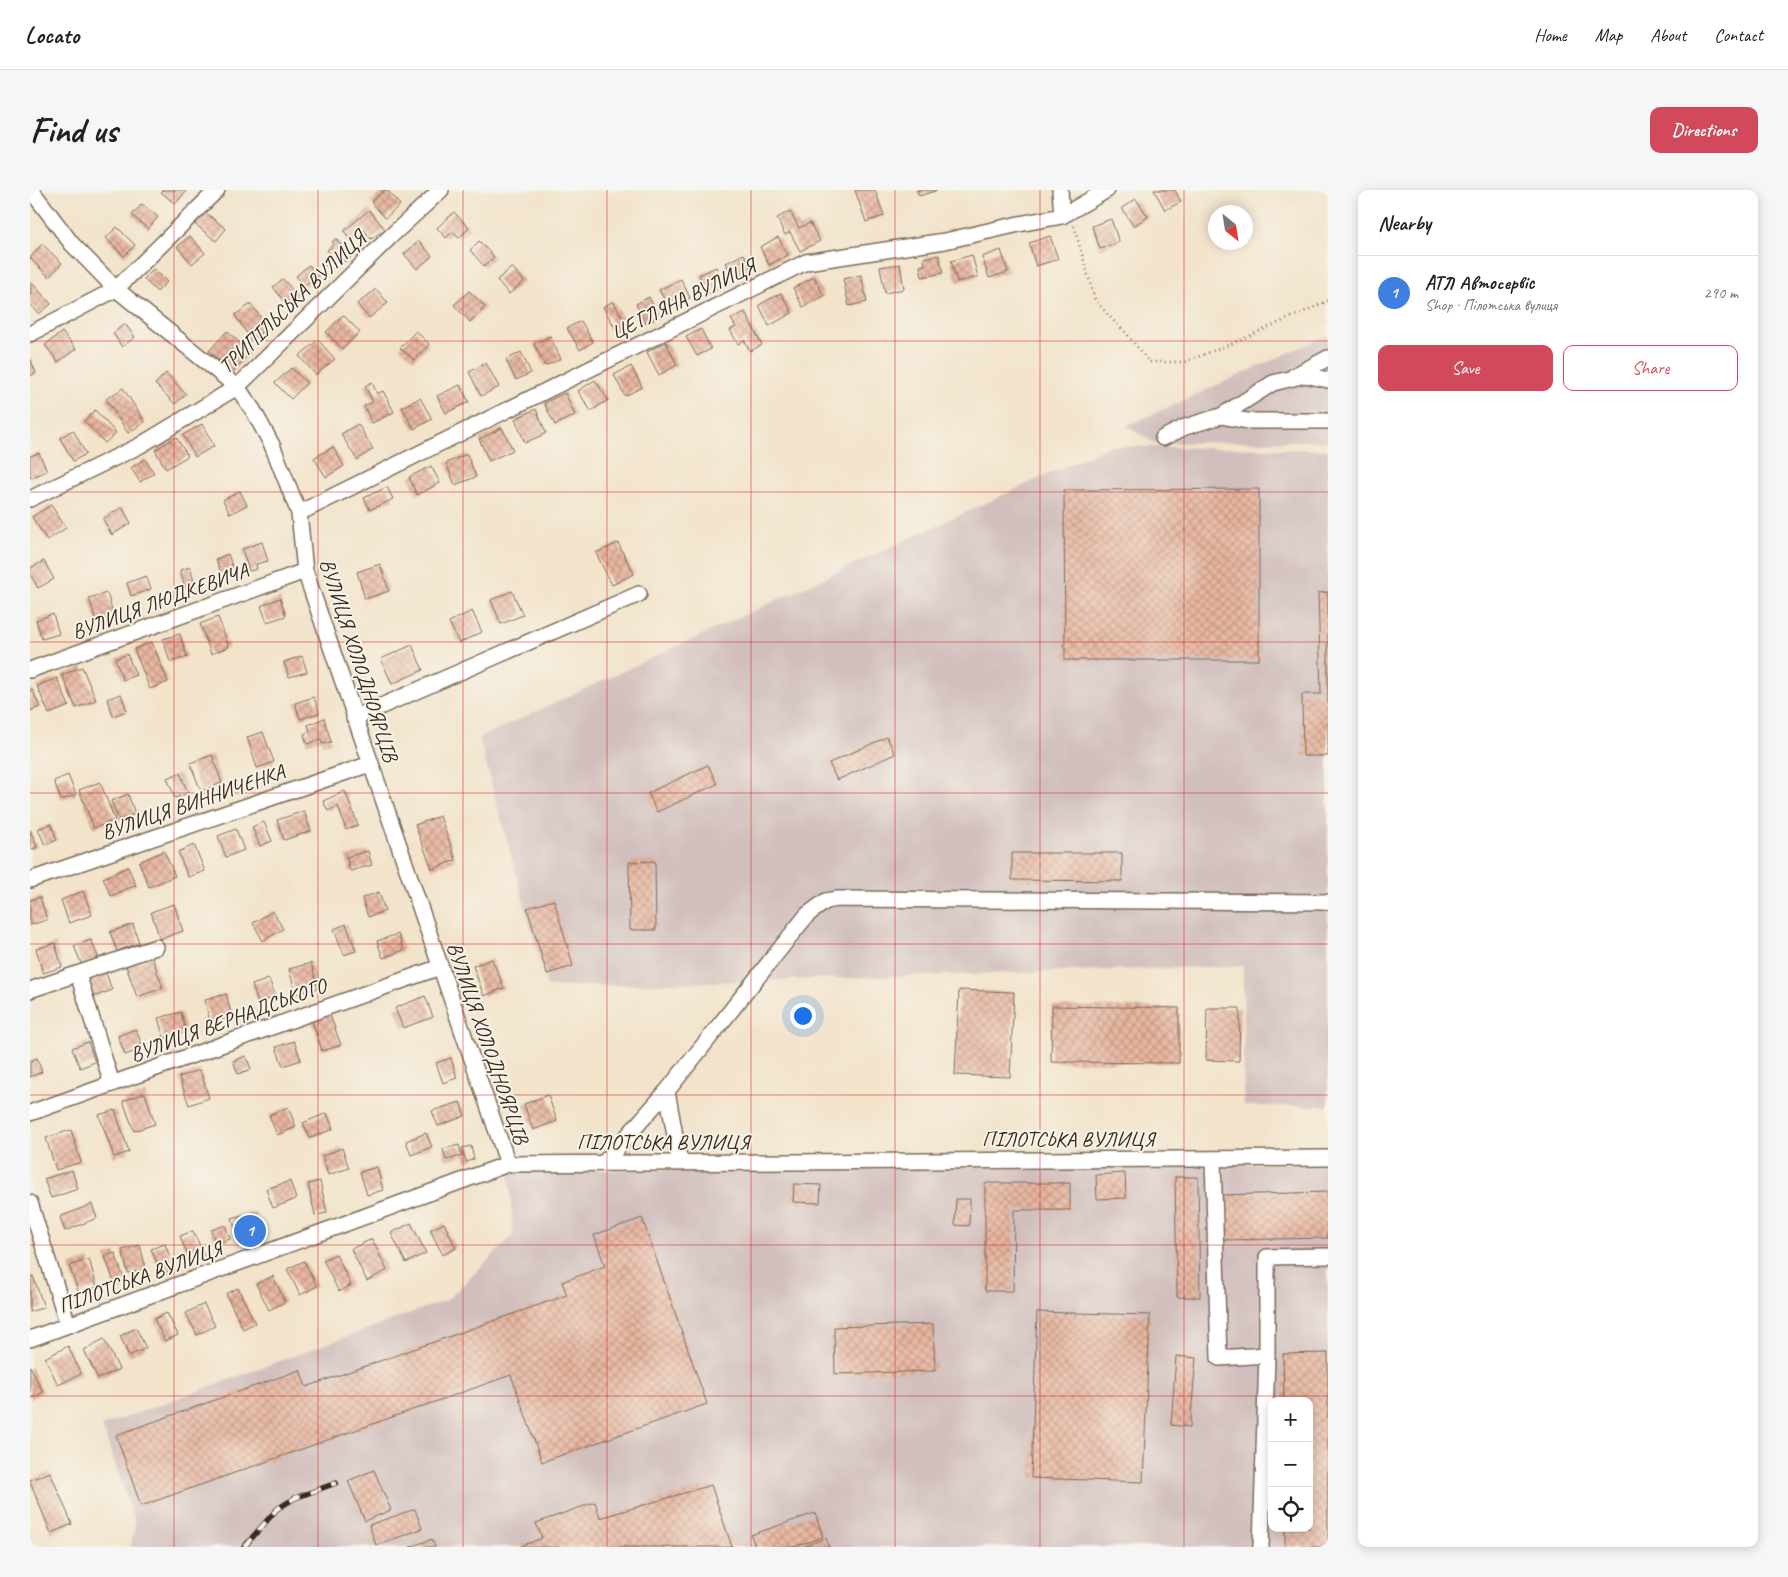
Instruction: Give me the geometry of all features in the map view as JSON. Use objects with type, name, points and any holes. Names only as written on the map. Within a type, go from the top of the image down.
[{"type":"street","name":"ВУЛИЦЯ ХОЛОДНОЯРЦІВ","points":[[31,190],[72,244],[116,289],[237,387],[253,410],[272,444],[299,513],[305,571],[508,1164]]},
{"type":"street","points":[[30,334],[116,289],[218,190]]},
{"type":"street","name":"ТРИПІЛЬСЬКА ВУЛИЦЯ","points":[[30,499],[139,446],[237,387],[391,236],[441,190]]},
{"type":"street","points":[[1060,190],[1062,216]]},
{"type":"street","name":"ЦЕГЛЯНА ВУЛИЦЯ","points":[[299,513],[806,262],[945,241],[1062,216],[1107,190]]},
{"type":"street","points":[[1286,380],[1328,358]]},
{"type":"street","points":[[1163,438],[1185,427],[1221,416],[1273,383],[1304,375],[1328,380]]},
{"type":"street","points":[[1221,416],[1247,421],[1328,422]]},
{"type":"street","name":"ВУЛИЦЯ ЛЮДКЕВИЧА","points":[[30,670],[305,571]]},
{"type":"street","points":[[354,718],[639,594]]},
{"type":"street","name":"ВУЛИЦЯ ВИННИЧЕНКА","points":[[30,880],[370,764]]},
{"type":"street","points":[[604,1163],[667,1091],[807,915],[826,901],[847,899],[1328,902]]},
{"type":"street","points":[[30,990],[156,948]]},
{"type":"street","name":"ВУЛИЦЯ ВЕРНАДСЬКОГО","points":[[30,1112],[440,967]]},
{"type":"street","points":[[78,974],[112,1084]]},
{"type":"street","points":[[667,1091],[680,1163]]},
{"type":"street","name":"ПІЛОТСЬКА ВУЛИЦЯ","points":[[30,1339],[508,1164],[1328,1158]]},
{"type":"street","points":[[1213,1159],[1218,1358],[1267,1355]]},
{"type":"street","points":[[30,1203],[33,1226],[68,1325]]},
{"type":"street","points":[[1261,1547],[1267,1355],[1267,1257],[1328,1256]]},
{"type":"path","points":[[1062,216],[1072,222],[1095,300],[1127,334],[1149,362],[1184,362],[1231,344],[1328,301]]},
{"type":"shaded area","points":[[1328,335],[1328,441],[1154,443],[1127,426]]},
{"type":"shaded area","points":[[1109,446],[1328,450],[1328,1106],[1244,1106],[1243,966],[547,987],[479,738]]},
{"type":"shaded area","points":[[1328,1163],[1328,1547],[131,1547],[135,1522],[102,1426],[447,1300],[513,1236],[509,1171]]},
{"type":"building","points":[[163,190],[186,191],[175,204],[161,192]]},
{"type":"building","points":[[385,190],[400,205],[385,218],[371,202]]},
{"type":"building","points":[[855,190],[875,190],[884,216],[866,222]]},
{"type":"building","points":[[917,190],[938,190],[919,196]]},
{"type":"building","points":[[1154,190],[1175,190],[1181,202],[1165,210]]},
{"type":"building","points":[[1136,199],[1148,217],[1133,226],[1122,208]]},
{"type":"building","points":[[142,204],[158,217],[148,229],[132,215]]},
{"type":"building","points":[[369,210],[385,229],[371,239],[364,230],[351,241],[344,231]]},
{"type":"building","points":[[790,211],[799,228],[810,223],[820,241],[800,251],[790,232],[785,235],[777,218]]},
{"type":"building","points":[[205,212],[226,229],[216,241],[195,224]]},
{"type":"building","points":[[454,212],[469,228],[459,238],[452,232],[446,238],[437,228]]},
{"type":"building","points":[[1111,219],[1119,242],[1100,249],[1092,226]]},
{"type":"building","points":[[117,227],[135,245],[124,256],[106,238]]},
{"type":"building","points":[[190,236],[205,253],[192,264],[177,247]]},
{"type":"building","points":[[1050,236],[1058,259],[1036,266],[1029,243]]},
{"type":"building","points":[[778,237],[788,255],[769,265],[760,247]]},
{"type":"building","points":[[336,239],[351,257],[345,262],[342,258],[331,268],[322,264],[332,256],[327,250],[334,244],[332,242]]},
{"type":"building","points":[[419,241],[432,256],[417,269],[404,254]]},
{"type":"building","points":[[479,241],[494,257],[484,266],[470,250]]},
{"type":"building","points":[[42,244],[62,263],[49,277],[30,258]]},
{"type":"building","points":[[1001,250],[1008,272],[989,278],[982,257]]},
{"type":"building","points":[[744,254],[753,270],[734,279],[726,263]]},
{"type":"building","points":[[939,255],[943,273],[922,277],[920,266],[925,265],[924,258]]},
{"type":"building","points":[[972,255],[978,277],[957,282],[951,261]]},
{"type":"building","points":[[900,264],[904,289],[885,293],[880,267]]},
{"type":"building","points":[[309,265],[318,275],[304,286],[296,276]]},
{"type":"building","points":[[512,267],[524,281],[509,294],[497,280]]},
{"type":"building","points":[[716,267],[724,286],[708,294],[699,275]]},
{"type":"building","points":[[154,269],[167,282],[157,292],[144,279]]},
{"type":"building","points":[[861,275],[867,302],[849,306],[843,279]]},
{"type":"building","points":[[814,277],[824,296],[803,307],[793,288]]},
{"type":"building","points":[[283,279],[298,296],[287,305],[273,287]]},
{"type":"building","points":[[681,279],[690,298],[669,308],[659,290]]},
{"type":"building","points":[[31,282],[51,304],[39,314],[30,304]]},
{"type":"building","points":[[376,289],[388,303],[369,318],[357,304]]},
{"type":"building","points":[[469,291],[485,307],[470,322],[454,305]]},
{"type":"building","points":[[781,293],[792,313],[769,326],[759,305]]},
{"type":"building","points":[[649,297],[659,317],[645,323],[636,304]]},
{"type":"building","points":[[613,301],[628,327],[618,333],[603,307]]},
{"type":"building","points":[[251,304],[268,328],[251,340],[235,315]]},
{"type":"building","points":[[745,312],[762,345],[750,351],[744,340],[738,344],[730,330],[736,327],[731,319]]},
{"type":"building","points":[[343,315],[360,332],[342,349],[326,332]]},
{"type":"building","points":[[581,321],[593,342],[580,350],[567,328]]},
{"type":"building","points":[[125,324],[135,337],[122,347],[113,333]]},
{"type":"building","points":[[701,329],[711,349],[697,356],[686,337]]},
{"type":"building","points":[[227,331],[250,352],[233,372],[209,351]]},
{"type":"building","points":[[416,331],[429,344],[414,360],[400,348]]},
{"type":"building","points":[[62,332],[76,349],[58,362],[45,345]]},
{"type":"building","points":[[550,336],[561,359],[545,366],[534,344]]},
{"type":"building","points":[[318,340],[335,359],[316,375],[299,356]]},
{"type":"building","points":[[666,342],[677,365],[659,375],[647,352]]},
{"type":"building","points":[[521,352],[531,373],[516,380],[506,360]]},
{"type":"building","points":[[30,358],[36,373],[30,376]]},
{"type":"building","points":[[486,363],[499,387],[481,396],[469,372]]},
{"type":"building","points":[[631,366],[642,387],[625,396],[614,375]]},
{"type":"building","points":[[291,368],[307,383],[291,399],[275,383]]},
{"type":"building","points":[[166,373],[186,394],[175,404],[155,384]]},
{"type":"building","points":[[595,380],[608,400],[591,411],[578,391]]},
{"type":"building","points":[[372,382],[377,394],[383,391],[394,412],[372,423],[364,406],[373,402],[365,386]]},
{"type":"building","points":[[460,385],[469,402],[446,413],[437,396]]},
{"type":"building","points":[[123,388],[145,422],[128,433],[106,399]]},
{"type":"building","points":[[565,393],[575,415],[555,425],[544,403]]},
{"type":"building","points":[[420,398],[432,419],[414,429],[402,407]]},
{"type":"building","points":[[536,409],[546,433],[525,443],[515,419]]},
{"type":"building","points":[[95,410],[116,433],[105,443],[84,421]]},
{"type":"building","points":[[202,424],[214,446],[195,457],[183,435]]},
{"type":"building","points":[[358,424],[373,449],[357,460],[341,434]]},
{"type":"building","points":[[502,428],[513,450],[489,461],[479,439]]},
{"type":"building","points":[[73,430],[86,454],[73,461],[60,438]]},
{"type":"building","points":[[176,437],[188,456],[166,469],[155,450]]},
{"type":"building","points":[[333,447],[344,466],[326,477],[314,458]]},
{"type":"building","points":[[39,453],[47,471],[30,478],[30,456]]},
{"type":"building","points":[[467,454],[476,477],[455,485],[446,463]]},
{"type":"building","points":[[145,459],[154,473],[140,482],[131,468]]},
{"type":"building","points":[[431,466],[440,483],[417,495],[409,477]]},
{"type":"building","points":[[387,487],[393,499],[370,510],[364,498]]},
{"type":"building","points":[[1259,489],[1259,660],[1065,660],[1064,490]]},
{"type":"building","points":[[240,491],[247,505],[230,514],[223,500]]},
{"type":"building","points":[[51,505],[66,528],[47,540],[32,517]]},
{"type":"building","points":[[122,507],[131,523],[112,535],[103,519]]},
{"type":"building","points":[[262,542],[268,561],[256,564],[257,569],[249,571],[242,549]]},
{"type":"building","points":[[618,543],[634,574],[612,585],[596,553]]},
{"type":"building","points":[[228,554],[234,572],[222,576],[216,559]]},
{"type":"building","points":[[44,561],[54,579],[38,588],[30,574],[30,568]]},
{"type":"building","points":[[380,564],[389,591],[365,599],[357,572]]},
{"type":"building","points":[[190,567],[195,585],[185,588],[180,570]]},
{"type":"building","points":[[146,576],[151,589],[131,596],[127,583]]},
{"type":"building","points":[[512,591],[523,615],[501,624],[491,600]]},
{"type":"building","points":[[1328,592],[1328,756],[1303,756],[1302,694],[1321,694],[1318,593]]},
{"type":"building","points":[[107,593],[114,616],[96,621],[89,598]]},
{"type":"building","points":[[280,598],[286,616],[267,622],[261,606]]},
{"type":"building","points":[[472,611],[482,632],[459,643],[449,622]]},
{"type":"building","points":[[53,614],[59,634],[42,639],[36,620]]},
{"type":"building","points":[[218,617],[229,647],[211,654],[200,624]]},
{"type":"building","points":[[180,634],[187,657],[170,662],[163,639]]},
{"type":"building","points":[[152,642],[168,682],[150,689],[134,649]]},
{"type":"building","points":[[412,645],[423,670],[392,684],[381,659]]},
{"type":"building","points":[[127,654],[136,675],[123,680],[115,659]]},
{"type":"building","points":[[302,656],[307,672],[289,677],[284,662]]},
{"type":"building","points":[[82,667],[96,700],[76,708],[62,675]]},
{"type":"building","points":[[57,678],[69,706],[49,714],[37,686]]},
{"type":"building","points":[[32,689],[40,707],[30,711],[30,690]]},
{"type":"building","points":[[121,694],[127,711],[113,716],[107,699]]},
{"type":"building","points":[[314,697],[319,713],[300,719],[295,703]]},
{"type":"building","points":[[324,718],[331,742],[322,744],[321,739],[307,744],[304,734],[310,731],[308,725]]},
{"type":"building","points":[[263,732],[274,762],[257,768],[247,737]]},
{"type":"building","points":[[887,737],[895,754],[837,780],[829,763]]},
{"type":"building","points":[[212,755],[222,783],[201,791],[190,763]]},
{"type":"building","points":[[708,765],[717,784],[657,812],[648,793]]},
{"type":"building","points":[[180,773],[188,793],[175,798],[167,778]]},
{"type":"building","points":[[68,775],[76,795],[61,800],[54,781]]},
{"type":"building","points":[[100,782],[115,820],[94,828],[79,790]]},
{"type":"building","points":[[345,791],[358,825],[346,830],[338,806],[328,811],[323,801]]},
{"type":"building","points":[[128,794],[135,814],[119,820],[111,801]]},
{"type":"building","points":[[304,811],[311,831],[284,840],[277,820]]},
{"type":"building","points":[[440,816],[456,860],[432,869],[415,825]]},
{"type":"building","points":[[264,822],[272,841],[260,846],[252,827]]},
{"type":"building","points":[[51,824],[57,840],[45,845],[38,829]]},
{"type":"building","points":[[236,829],[244,850],[226,857],[218,836]]},
{"type":"building","points":[[30,830],[37,847],[30,850]]},
{"type":"building","points":[[194,845],[205,871],[188,877],[178,852]]},
{"type":"building","points":[[164,851],[175,876],[149,887],[139,862]]},
{"type":"building","points":[[368,851],[372,865],[350,871],[346,857]]},
{"type":"building","points":[[1012,853],[1122,853],[1122,881],[1012,880]]},
{"type":"building","points":[[655,861],[656,930],[630,930],[629,862]]},
{"type":"building","points":[[128,867],[136,885],[111,896],[103,878]]},
{"type":"building","points":[[83,891],[92,915],[69,923],[61,900]]},
{"type":"building","points":[[379,892],[385,911],[368,917],[362,898]]},
{"type":"building","points":[[40,897],[47,920],[30,925],[30,900]]},
{"type":"building","points":[[554,900],[573,966],[547,974],[527,908]]},
{"type":"building","points":[[174,904],[183,931],[160,939],[151,912]]},
{"type":"building","points":[[273,911],[283,929],[263,941],[253,923]]},
{"type":"building","points":[[133,924],[139,943],[117,951],[110,932]]},
{"type":"building","points":[[346,924],[356,951],[344,955],[334,929]]},
{"type":"building","points":[[398,934],[404,950],[383,958],[377,941]]},
{"type":"building","points":[[91,940],[99,959],[82,965],[74,946]]},
{"type":"building","points":[[55,943],[62,967],[43,973],[36,949]]},
{"type":"building","points":[[152,957],[163,988],[137,997],[126,966]]},
{"type":"building","points":[[492,959],[504,988],[484,996],[473,966]]},
{"type":"building","points":[[311,963],[318,988],[296,994],[289,969]]},
{"type":"building","points":[[105,970],[112,990],[91,998],[84,977]]},
{"type":"building","points":[[269,979],[276,997],[258,1003],[252,985]]},
{"type":"building","points":[[959,990],[1014,992],[1010,1077],[955,1075]]},
{"type":"building","points":[[226,994],[232,1017],[210,1022],[205,1000]]},
{"type":"building","points":[[425,996],[433,1017],[403,1028],[395,1008]]},
{"type":"building","points":[[1052,1006],[1179,1008],[1179,1063],[1051,1062]]},
{"type":"building","points":[[1207,1008],[1240,1008],[1239,1061],[1206,1060]]},
{"type":"building","points":[[181,1012],[186,1032],[164,1038],[158,1018]]},
{"type":"building","points":[[330,1015],[341,1045],[322,1051],[312,1021]]},
{"type":"building","points":[[136,1029],[143,1048],[125,1055],[118,1036]]},
{"type":"building","points":[[294,1041],[301,1060],[283,1066],[276,1047]]},
{"type":"building","points":[[88,1042],[95,1062],[80,1068],[72,1048]]},
{"type":"building","points":[[246,1056],[251,1069],[238,1074],[233,1061]]},
{"type":"building","points":[[37,1058],[42,1072],[30,1077],[30,1061]]},
{"type":"building","points":[[451,1058],[457,1078],[443,1083],[436,1063]]},
{"type":"building","points":[[200,1070],[209,1098],[189,1105],[179,1077]]},
{"type":"building","points":[[145,1093],[155,1124],[134,1131],[123,1101]]},
{"type":"building","points":[[548,1095],[557,1121],[533,1130],[524,1104]]},
{"type":"building","points":[[460,1102],[465,1116],[438,1126],[432,1111]]},
{"type":"building","points":[[288,1107],[296,1127],[277,1135],[269,1115]]},
{"type":"building","points":[[115,1110],[129,1152],[114,1157],[99,1115]]},
{"type":"building","points":[[327,1113],[333,1129],[310,1138],[303,1123]]},
{"type":"building","points":[[71,1130],[81,1162],[56,1170],[46,1138]]},
{"type":"building","points":[[426,1133],[432,1147],[411,1155],[406,1141]]},
{"type":"building","points":[[459,1145],[462,1156],[446,1160],[443,1149]]},
{"type":"building","points":[[471,1146],[474,1159],[466,1162],[462,1148]]},
{"type":"building","points":[[342,1148],[349,1168],[328,1175],[322,1156]]},
{"type":"building","points":[[377,1167],[383,1190],[367,1195],[360,1172]]},
{"type":"building","points":[[72,1170],[78,1189],[51,1198],[44,1179]]},
{"type":"building","points":[[1125,1173],[1126,1198],[1097,1199],[1096,1175]]},
{"type":"building","points":[[1175,1177],[1198,1177],[1200,1297],[1177,1297]]},
{"type":"building","points":[[290,1181],[296,1199],[273,1208],[266,1189]]},
{"type":"building","points":[[320,1181],[327,1213],[315,1215],[308,1184]]},
{"type":"building","points":[[985,1183],[1070,1183],[1070,1210],[1014,1210],[1013,1291],[985,1291]]},
{"type":"building","points":[[794,1184],[821,1185],[820,1203],[793,1202]]},
{"type":"building","points":[[1328,1192],[1328,1238],[1222,1240],[1221,1195]]},
{"type":"building","points":[[956,1199],[970,1199],[969,1226],[955,1225]]},
{"type":"building","points":[[92,1204],[97,1218],[65,1231],[60,1217]]},
{"type":"building","points":[[255,1212],[263,1237],[240,1244],[232,1218]]},
{"type":"building","points":[[642,1218],[707,1404],[542,1462],[511,1375],[141,1506],[116,1435],[300,1370],[306,1387],[567,1295],[562,1282],[605,1266],[594,1235]]},
{"type":"building","points":[[411,1223],[426,1253],[406,1263],[391,1233]]},
{"type":"building","points":[[444,1223],[456,1248],[443,1255],[430,1230]]},
{"type":"building","points":[[225,1225],[230,1239],[216,1244],[211,1230]]},
{"type":"building","points":[[193,1231],[204,1255],[190,1261],[180,1236]]},
{"type":"building","points":[[372,1239],[387,1270],[367,1281],[351,1249]]},
{"type":"building","points":[[165,1244],[175,1271],[162,1276],[151,1249]]},
{"type":"building","points":[[140,1245],[146,1269],[128,1273],[122,1250]]},
{"type":"building","points":[[115,1253],[125,1282],[115,1285],[105,1256]]},
{"type":"building","points":[[336,1254],[351,1285],[339,1292],[323,1260]]},
{"type":"building","points":[[89,1259],[97,1287],[79,1293],[69,1266]]},
{"type":"building","points":[[304,1261],[317,1286],[300,1295],[287,1269]]},
{"type":"building","points":[[33,1276],[44,1307],[30,1312],[30,1278]]},
{"type":"building","points":[[273,1276],[285,1302],[269,1310],[256,1284]]},
{"type":"building","points":[[238,1288],[255,1323],[243,1329],[226,1294]]},
{"type":"building","points":[[204,1304],[215,1326],[197,1335],[186,1313]]},
{"type":"building","points":[[1037,1312],[1150,1315],[1143,1482],[1031,1478]]},
{"type":"building","points":[[167,1313],[178,1335],[165,1341],[154,1319]]},
{"type":"building","points":[[933,1324],[935,1371],[835,1374],[834,1327]]},
{"type":"building","points":[[136,1328],[146,1348],[129,1356],[120,1336]]},
{"type":"building","points":[[104,1339],[119,1369],[98,1379],[84,1350]]},
{"type":"building","points":[[68,1346],[81,1374],[58,1385],[45,1358]]},
{"type":"building","points":[[1328,1353],[1328,1547],[1285,1547],[1285,1532],[1313,1532],[1313,1397],[1284,1397],[1283,1354]]},
{"type":"building","points":[[1176,1356],[1196,1358],[1190,1427],[1171,1425]]},
{"type":"building","points":[[30,1366],[43,1392],[30,1399]]},
{"type":"building","points":[[374,1470],[391,1510],[365,1521],[348,1481]]},
{"type":"building","points":[[50,1472],[72,1524],[51,1533],[30,1482],[30,1480]]},
{"type":"building","points":[[711,1485],[732,1547],[519,1547],[542,1538],[536,1523],[595,1502],[600,1518]]},
{"type":"building","points":[[415,1509],[422,1529],[376,1545],[369,1525]]},
{"type":"building","points":[[815,1513],[823,1537],[794,1547],[755,1547],[751,1535]]},
{"type":"building","points":[[826,1538],[829,1547],[803,1547]]},
{"type":"building","points":[[432,1539],[435,1547],[410,1547]]},
{"type":"railway","points":[[244,1547],[277,1509],[295,1498],[336,1483]]},
{"type":"place","name":"АТЛ Автосервіс","points":[[250,1231]]}]
